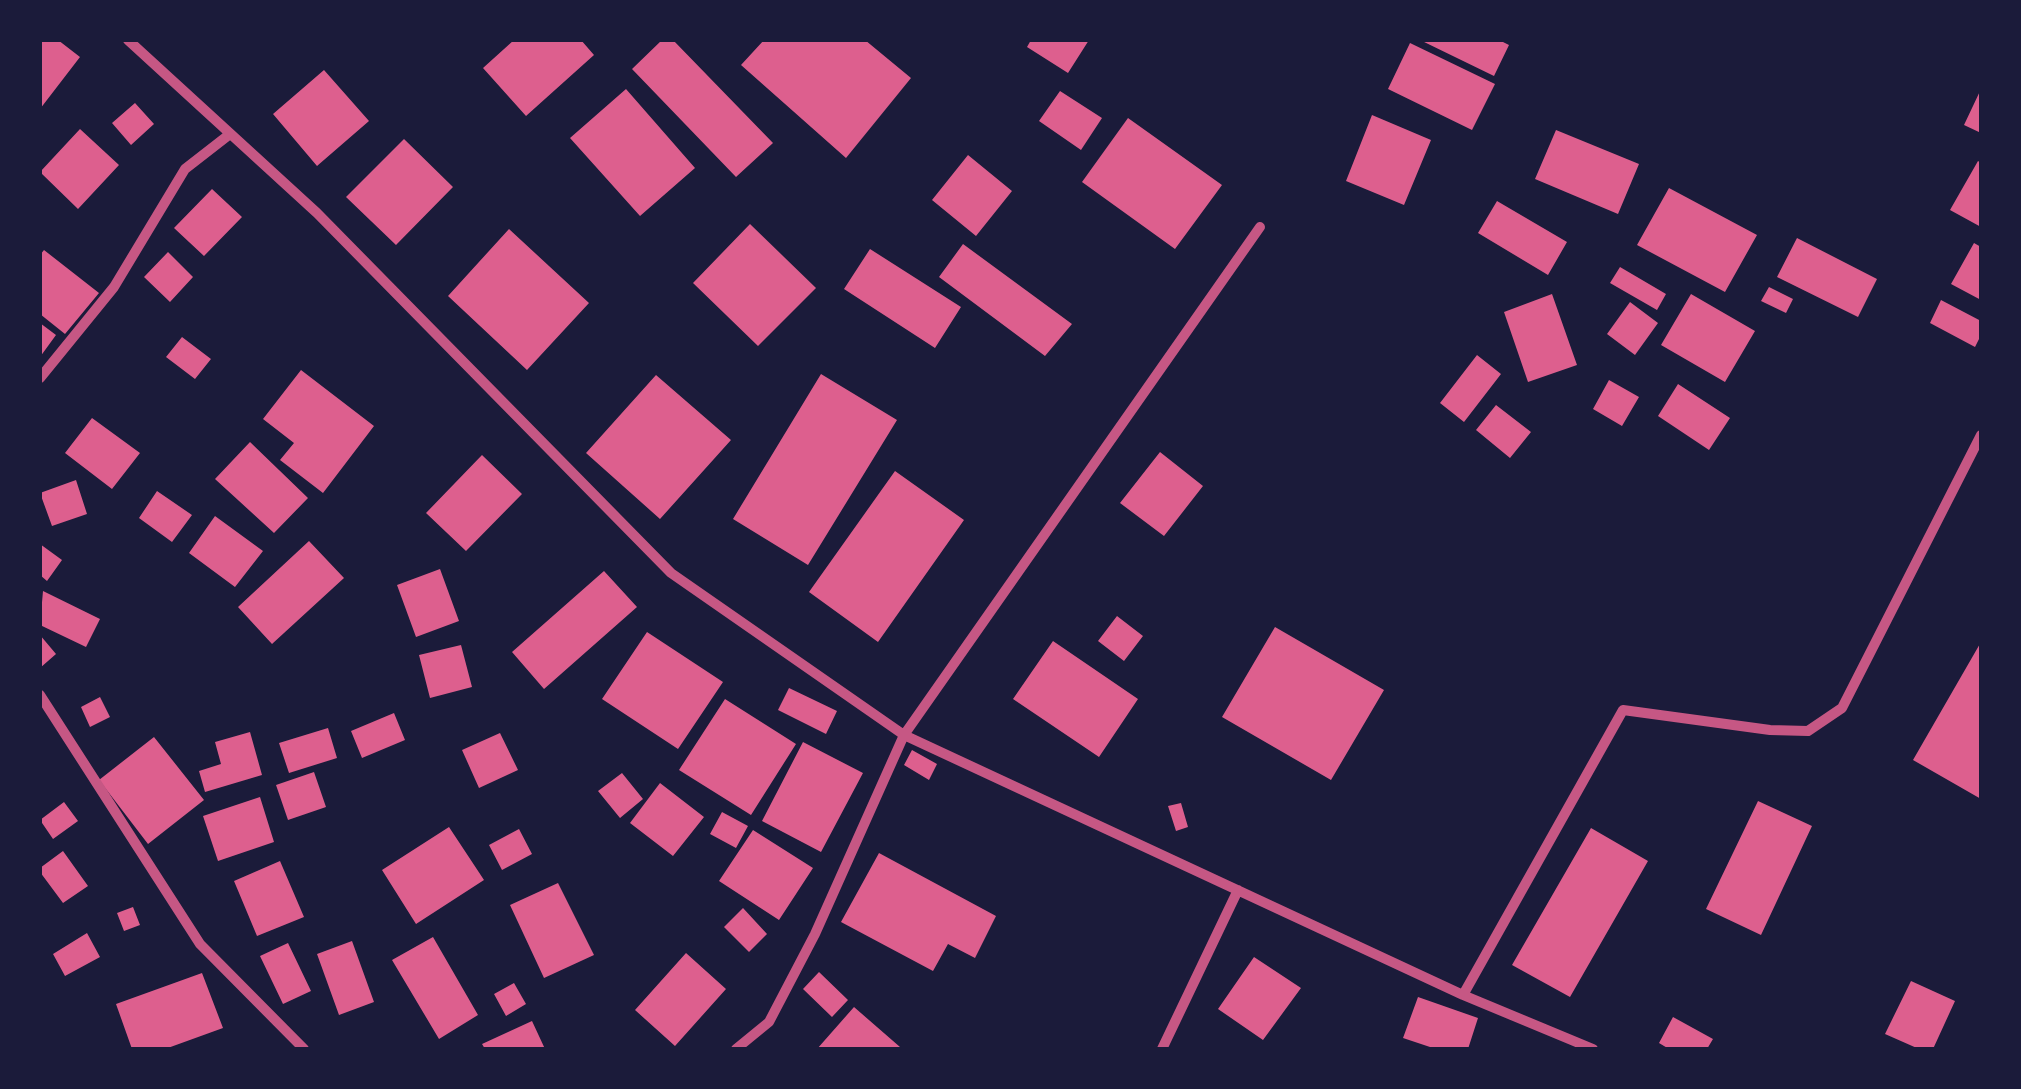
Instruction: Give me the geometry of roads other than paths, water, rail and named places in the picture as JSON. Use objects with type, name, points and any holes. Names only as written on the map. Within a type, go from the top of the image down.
[{"type":"street","points":[[128,40],[317,213],[671,573],[904,735],[1464,994],[1593,1049]]},
{"type":"street","points":[[40,378],[114,287],[184,169],[230,134]]},
{"type":"street","points":[[736,1049],[769,1022],[815,934],[904,735],[1260,227]]},
{"type":"street","points":[[1464,994],[1623,710],[1770,730],[1808,731],[1842,708],[1981,434]]},
{"type":"street","points":[[40,696],[200,944],[304,1049]]},
{"type":"street","points":[[1162,1049],[1238,890]]}]
